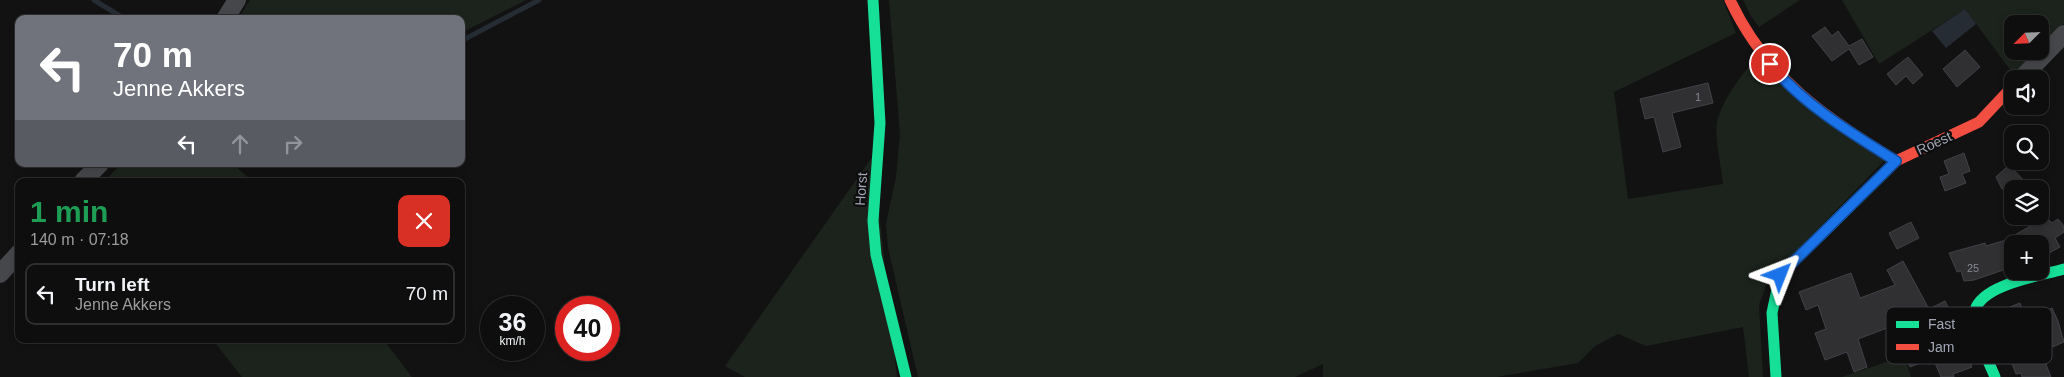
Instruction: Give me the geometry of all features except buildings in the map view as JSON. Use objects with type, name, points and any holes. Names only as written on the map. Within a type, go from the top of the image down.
[{"type":"street","points":[[228,15],[237,0]]},
{"type":"street","name":"Horst","points":[[873,0],[880,123],[873,221],[876,255],[906,377]]},
{"type":"street","points":[[1730,0],[1757,49],[1782,79],[1848,131],[1896,161]]},
{"type":"street","points":[[2030,70],[2064,34]]},
{"type":"street","name":"Roest","points":[[1776,377],[1771,319],[1772,293],[1780,275],[1896,161],[1979,122],[2004,95]]},
{"type":"street","points":[[87,178],[97,167]]},
{"type":"street","points":[[0,274],[15,257]]},
{"type":"street","points":[[1977,307],[1983,296],[2006,285],[2064,268]]},
{"type":"street","points":[[1990,364],[1995,377]]},
{"type":"shaded area","points":[[250,0],[526,0],[465,31],[465,15],[241,15]]},
{"type":"shaded area","points":[[889,0],[1723,0],[1736,33],[1614,92],[1628,199],[1723,184],[1716,128],[1719,114],[1733,88],[1756,60],[1885,160],[1768,280],[1759,305],[1763,377],[1749,377],[1743,327],[1646,346],[1618,334],[1595,346],[1578,363],[1497,377],[1323,377],[1323,364],[1295,377],[918,377],[888,248],[886,223],[896,177],[900,134]]},
{"type":"shaded area","points":[[1743,0],[1800,0],[1759,27]]},
{"type":"shaded area","points":[[1842,0],[2064,0],[2064,23],[2049,39],[2049,15],[2004,15],[2004,60],[2028,60],[2019,70],[2010,70],[1965,9],[1879,64]]},
{"type":"shaded area","points":[[1965,9],[1976,24],[1946,48],[1932,31]]},
{"type":"shaded area","points":[[873,156],[897,377],[745,377],[725,366]]},
{"type":"shaded area","points":[[118,167],[236,167],[249,178],[108,178]]},
{"type":"shaded area","points":[[215,343],[386,343],[412,377],[242,377]]},
{"type":"shaded area","points":[[1886,362],[1886,364],[1907,364],[1911,377],[1842,377]]},
{"type":"waterway","points":[[94,0],[118,15]]},
{"type":"waterway","points":[[465,39],[539,0]]},
{"type":"traffic: fast","points":[[873,0],[880,123],[873,221],[876,255],[906,377]]},
{"type":"traffic: fast","points":[[1776,377],[1772,313],[1780,275],[1887,170]]},
{"type":"traffic: fast","points":[[1977,307],[1980,301],[2000,287],[2064,269]]},
{"type":"traffic: fast","points":[[1989,364],[1995,377]]},
{"type":"traffic: jam","points":[[1730,0],[1761,52],[1780,74],[1822,111],[1896,161]]},
{"type":"traffic: jam","points":[[1887,170],[1896,161],[1979,122],[2004,95]]},
{"type":"route","points":[[1770,64],[1782,79],[1813,105],[1856,136],[1896,161],[1780,275]]}]
